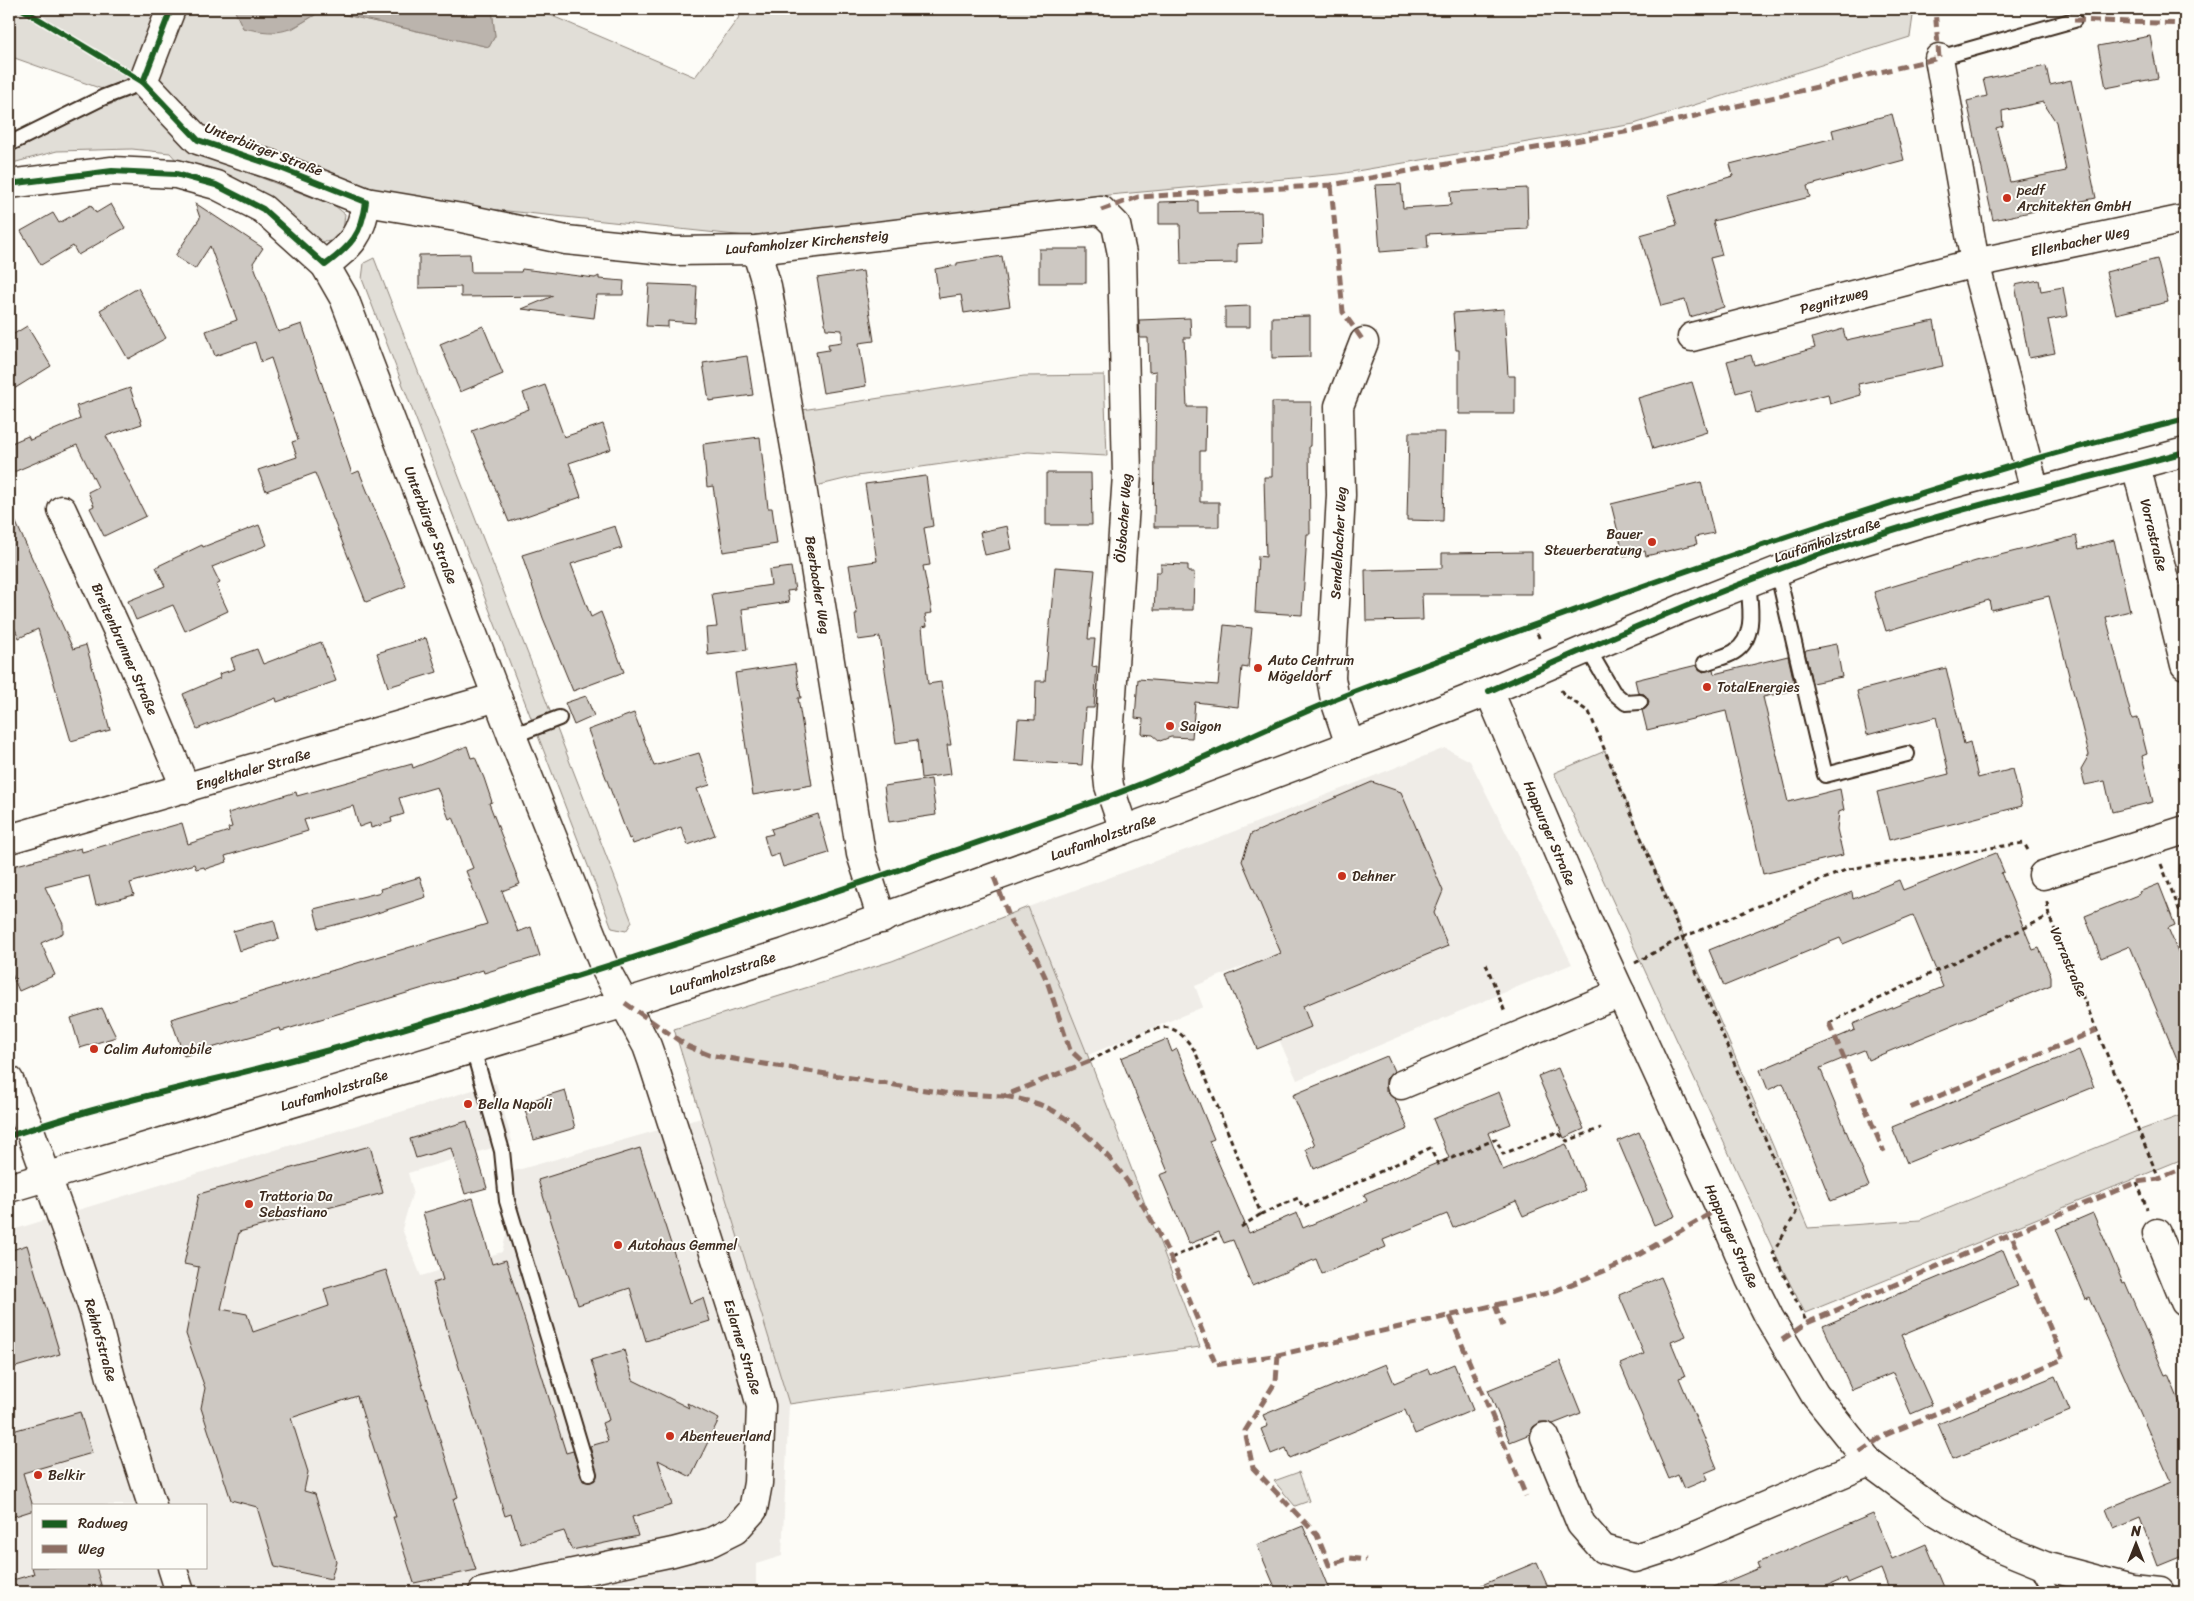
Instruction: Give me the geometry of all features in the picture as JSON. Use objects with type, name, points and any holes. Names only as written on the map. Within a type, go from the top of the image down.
[{"type":"street","points":[[144,82],[171,9]]},
{"type":"street","points":[[1939,58],[1975,263],[2035,491]]},
{"type":"street","name":"Unterbürger Straße","points":[[144,82],[198,140],[278,167],[366,202]]},
{"type":"street","name":"Unterbürger Straße","points":[[9,184],[112,171],[176,174],[216,185],[263,209],[325,264],[344,298],[512,736],[604,966],[625,1004]]},
{"type":"street","points":[[325,264],[342,252],[358,233],[364,218],[366,202]]},
{"type":"street","name":"Laufamholzer Kirchensteig","points":[[366,202],[462,218],[566,240],[674,251],[756,250],[1101,210]]},
{"type":"street","name":"Ölsbacher Weg","points":[[1101,210],[1116,225],[1122,254],[1127,475],[1107,767],[1109,786],[1124,830]]},
{"type":"street","name":"Ellenbacher Weg","points":[[1975,263],[2185,219]]},
{"type":"street","name":"Beerbacher Weg","points":[[756,250],[767,286],[802,486],[861,854],[882,919]]},
{"type":"street","name":"Pegnitzweg","points":[[1692,337],[1975,263]]},
{"type":"street","name":"Sendelbacher Weg","points":[[1350,745],[1335,700],[1331,678],[1341,495],[1339,406],[1364,342]]},
{"type":"street","name":"Laufamholzstraße","points":[[9,1188],[707,979],[882,919],[1350,745],[1490,691],[1550,664],[1777,570],[1888,532],[2185,452]]},
{"type":"street","name":"Vorrastraße","points":[[2136,465],[2185,664]]},
{"type":"street","name":"Breitenbrunner Straße","points":[[62,510],[133,664],[186,789]]},
{"type":"street","name":"Happurger Straße","points":[[1490,691],[1617,984],[1720,1208],[1750,1279],[1769,1317],[1815,1396],[1869,1462],[1935,1511],[1991,1544],[2035,1562],[2132,1589],[2160,1592]]},
{"type":"street","name":"Engelthaler Straße","points":[[9,839],[497,697]]},
{"type":"street","points":[[2043,875],[2185,830]]},
{"type":"street","points":[[1401,1085],[1515,1037],[1617,984]]},
{"type":"street","name":"Eslarner Straße","points":[[482,1592],[673,1552],[711,1542],[735,1530],[753,1510],[758,1483],[761,1406],[746,1352],[652,1060],[625,1004]]},
{"type":"street","name":"Rehhofstraße","points":[[9,1080],[48,1176],[94,1312],[111,1378],[152,1504]]},
{"type":"street","points":[[2156,1233],[2185,1302]]},
{"type":"street","points":[[1545,1436],[1581,1524],[1603,1549],[1635,1558],[1669,1547],[1869,1462]]},
{"type":"street","points":[[172,1568],[180,1592]]},
{"type":"lane","points":[[1939,58],[2074,20]]},
{"type":"lane","points":[[9,144],[104,97],[144,82]]},
{"type":"lane","points":[[1777,570],[1825,774],[1907,754]]},
{"type":"lane","points":[[1705,663],[1735,651],[1745,640],[1751,617],[1748,582]]},
{"type":"lane","points":[[1588,649],[1613,692],[1626,703],[1640,702]]},
{"type":"lane","points":[[512,736],[559,718]]},
{"type":"lane","points":[[473,1049],[502,1151],[507,1201],[589,1474]]},
{"type":"lane","points":[[2035,1562],[2051,1592]]},
{"type":"path","points":[[1534,625],[1564,695],[1589,712],[1796,1213],[1773,1253],[1807,1323]]},
{"type":"path","points":[[2152,840],[2185,924]]},
{"type":"path","points":[[1617,984],[1681,938],[1848,869],[2024,843],[2043,875]]},
{"type":"path","points":[[1486,964],[1515,1037]]},
{"type":"path","points":[[1090,1061],[1148,1032],[1168,1028],[1183,1035],[1195,1051],[1261,1214]]},
{"type":"path","points":[[1240,1227],[1261,1214],[1298,1198],[1303,1208],[1430,1148],[1438,1164],[1496,1139],[1503,1154],[1557,1132],[1567,1141],[1601,1128]]},
{"type":"path","points":[[1171,1258],[1221,1236]]},
{"type":"shaded area","points":[[9,9],[234,9],[243,28],[292,29],[323,10],[489,47],[495,36],[492,9],[536,9],[695,77],[745,9],[1914,9],[1910,37],[1634,124],[1339,174],[1109,195],[765,238],[336,193],[254,175],[335,206],[345,214],[343,231],[338,239],[326,242],[317,241],[261,192],[234,178],[178,162],[170,153],[132,149],[57,151],[9,164],[9,153],[102,107],[115,103],[119,95],[9,56]]},
{"type":"shaded area","points":[[234,9],[492,9],[495,36],[489,47],[323,10],[286,30],[278,32],[257,31],[243,28]]},
{"type":"shaded area","points":[[374,258],[632,922],[626,931],[612,928],[362,279],[364,263]]},
{"type":"shaded area","points":[[1104,375],[1107,456],[1028,452],[857,476],[816,486],[802,410],[1024,376]]},
{"type":"shaded area","points":[[1445,748],[1470,761],[1572,964],[1297,1080],[1246,965],[1195,986],[1203,1007],[1088,1055],[1028,907],[1202,844]]},
{"type":"shaded area","points":[[1605,751],[1808,1228],[1920,1220],[2132,1133],[2185,1114],[2185,1158],[1805,1313],[1777,1258],[1554,773]]},
{"type":"shaded area","points":[[1028,907],[1090,1061],[1200,1347],[789,1404],[674,1029],[892,961]]},
{"type":"shaded area","points":[[496,1083],[512,1142],[408,1173],[413,1191],[402,1229],[421,1276],[502,1252],[508,1226],[507,1173],[701,1118],[789,1404],[782,1556],[756,1564],[756,1592],[9,1592],[9,1231]]},
{"type":"shaded area","points":[[1299,1472],[1309,1501],[1295,1506],[1274,1481]]},
{"type":"building","points":[[2150,36],[2158,78],[2106,88],[2098,46]]},
{"type":"building","points":[[2046,66],[2050,85],[2071,80],[2096,198],[1993,220],[1967,101],[1987,96],[1983,79]],"holes":[[[2043,102],[2056,122],[2066,171],[2010,182],[1996,128],[2003,126],[2002,111]]]},
{"type":"building","points":[[1892,114],[1904,160],[1807,186],[1810,197],[1713,221],[1722,255],[1710,258],[1724,307],[1690,317],[1685,300],[1661,306],[1640,235],[1677,225],[1668,195],[1733,176],[1730,164],[1834,138],[1832,130]]},
{"type":"building","points":[[1401,184],[1403,208],[1451,205],[1450,192],[1527,188],[1528,229],[1427,234],[1428,248],[1380,252],[1375,185]]},
{"type":"building","points":[[1198,201],[1198,213],[1261,212],[1262,243],[1237,244],[1237,263],[1181,264],[1180,224],[1159,224],[1159,202]]},
{"type":"building","points":[[195,203],[263,248],[253,263],[278,332],[302,324],[352,474],[359,471],[406,586],[366,602],[315,473],[266,491],[258,470],[297,457],[292,442],[298,440],[271,358],[261,362],[255,342],[215,356],[206,331],[237,320],[210,246],[195,269],[175,256],[200,218]]},
{"type":"building","points":[[111,204],[125,228],[78,255],[73,246],[41,265],[21,231],[53,213],[59,223],[91,205],[96,213]]},
{"type":"building","points":[[1039,249],[1086,249],[1086,283],[1039,283]]},
{"type":"building","points":[[470,254],[471,272],[521,272],[522,269],[595,278],[599,276],[599,279],[624,281],[623,295],[597,295],[594,318],[522,309],[553,296],[461,297],[461,287],[419,288],[419,255]]},
{"type":"building","points":[[1002,256],[1010,306],[964,313],[961,295],[939,298],[935,269],[957,265],[957,263]]},
{"type":"building","points":[[2157,259],[2168,302],[2116,314],[2106,272]]},
{"type":"building","points":[[863,271],[874,341],[859,343],[866,386],[823,393],[816,352],[829,350],[828,344],[842,342],[842,330],[826,329],[817,278]]},
{"type":"building","points":[[2039,280],[2041,291],[2063,287],[2068,316],[2048,320],[2055,353],[2029,358],[2015,285]]},
{"type":"building","points":[[649,284],[697,286],[695,323],[668,321],[668,327],[646,326]]},
{"type":"building","points":[[138,288],[166,338],[128,359],[100,310]]},
{"type":"building","points":[[1250,306],[1250,327],[1225,327],[1225,307]]},
{"type":"building","points":[[1504,309],[1508,376],[1515,376],[1515,414],[1459,414],[1459,350],[1456,350],[1453,313]]},
{"type":"building","points":[[1310,316],[1310,357],[1272,358],[1272,317]]},
{"type":"building","points":[[1190,318],[1191,338],[1184,338],[1187,407],[1206,407],[1205,451],[1200,451],[1200,502],[1219,502],[1219,527],[1154,527],[1156,371],[1149,372],[1148,338],[1140,338],[1139,320]]},
{"type":"building","points":[[1934,321],[1943,366],[1858,384],[1861,395],[1830,404],[1828,394],[1756,413],[1750,389],[1736,393],[1727,361],[1751,355],[1754,365],[1815,348],[1812,338],[1843,329],[1846,340]]},
{"type":"building","points":[[27,326],[51,366],[9,392],[9,337]]},
{"type":"building","points":[[483,326],[503,374],[460,392],[440,344]]},
{"type":"building","points":[[747,356],[753,395],[709,401],[703,363]]},
{"type":"building","points":[[1692,382],[1707,432],[1653,449],[1638,398]]},
{"type":"building","points":[[545,385],[564,437],[603,424],[611,449],[569,463],[581,497],[509,522],[472,431],[529,409],[523,393]]},
{"type":"building","points":[[130,388],[142,424],[106,436],[146,516],[104,536],[90,508],[94,506],[88,492],[98,487],[77,445],[9,474],[9,444],[28,436],[30,440],[80,419],[76,406]]},
{"type":"building","points":[[1272,402],[1311,402],[1309,446],[1310,534],[1307,534],[1302,615],[1255,612],[1258,556],[1266,557],[1264,477],[1272,477]]},
{"type":"building","points":[[1409,432],[1445,432],[1443,521],[1407,520]]},
{"type":"building","points":[[760,437],[768,508],[772,508],[777,544],[723,552],[713,486],[707,487],[703,444]]},
{"type":"building","points":[[1046,473],[1091,473],[1092,525],[1046,525]]},
{"type":"building","points":[[926,476],[933,526],[924,528],[930,565],[923,566],[932,613],[925,614],[927,626],[922,627],[928,684],[941,682],[951,745],[947,745],[951,774],[921,778],[917,740],[896,743],[880,637],[858,640],[855,614],[857,614],[849,565],[877,561],[865,484]]},
{"type":"building","points":[[1701,482],[1714,533],[1695,537],[1697,544],[1646,556],[1645,551],[1624,556],[1611,504]]},
{"type":"building","points":[[9,507],[73,649],[86,645],[110,730],[71,741],[38,629],[19,638],[9,616]]},
{"type":"building","points":[[259,525],[267,545],[212,567],[220,583],[216,585],[228,611],[185,631],[173,605],[136,620],[128,601],[165,586],[156,567],[202,545],[203,547]]},
{"type":"building","points":[[615,526],[622,548],[571,564],[591,617],[601,612],[624,672],[573,691],[543,618],[522,555]]},
{"type":"building","points":[[1007,526],[1012,549],[985,555],[980,532]]},
{"type":"building","points":[[2076,536],[2079,549],[2114,540],[2130,611],[2106,617],[2132,719],[2138,718],[2147,754],[2142,756],[2153,802],[2112,812],[2105,781],[2085,785],[2081,769],[2089,755],[2049,596],[1991,610],[1989,600],[1886,631],[1874,592],[1976,561]]},
{"type":"building","points":[[1532,552],[1532,594],[1422,594],[1423,620],[1366,621],[1365,570],[1442,568],[1442,553]]},
{"type":"building","points":[[1161,564],[1188,565],[1188,572],[1194,572],[1193,610],[1154,610],[1156,572],[1161,572]]},
{"type":"building","points":[[791,567],[795,590],[787,591],[789,602],[742,609],[747,650],[708,655],[706,628],[717,627],[712,594],[771,585],[769,570]]},
{"type":"building","points":[[1055,567],[1095,570],[1088,639],[1095,639],[1092,667],[1097,666],[1094,708],[1086,708],[1082,765],[1015,761],[1018,719],[1035,720],[1036,681],[1045,681]]},
{"type":"building","points":[[1224,625],[1252,628],[1248,668],[1242,667],[1238,707],[1195,702],[1192,738],[1171,737],[1160,741],[1153,735],[1142,734],[1143,719],[1135,718],[1138,679],[1218,685]]},
{"type":"building","points":[[426,638],[437,672],[388,687],[377,653]]},
{"type":"building","points":[[321,642],[336,681],[277,702],[276,698],[197,729],[183,694],[220,678],[219,674],[235,669],[231,658],[257,649],[263,664]]},
{"type":"building","points":[[1836,644],[1842,677],[1812,683],[1806,650]]},
{"type":"building","points":[[1788,656],[1795,687],[1791,688],[1791,691],[1763,697],[1788,802],[1840,789],[1844,810],[1839,812],[1837,829],[1843,855],[1763,874],[1726,711],[1647,730],[1642,710],[1648,706],[1649,701],[1644,694],[1638,693],[1635,680],[1697,665],[1703,672],[1713,669],[1714,674]]},
{"type":"building","points":[[795,664],[801,698],[798,698],[812,785],[753,795],[735,673]]},
{"type":"building","points":[[1946,668],[1964,744],[1970,742],[1978,778],[2013,769],[2022,806],[1889,840],[1877,792],[1949,774],[1936,717],[1867,735],[1857,691]]},
{"type":"building","points":[[586,696],[594,716],[574,725],[565,703]]},
{"type":"building","points":[[634,713],[654,766],[699,753],[710,785],[697,789],[715,835],[688,845],[681,827],[633,844],[631,838],[629,839],[588,730]]},
{"type":"building","points":[[467,746],[471,758],[475,757],[484,778],[492,802],[489,803],[520,884],[502,891],[518,932],[531,927],[540,956],[484,973],[483,970],[281,1031],[280,1028],[184,1056],[171,1019],[487,924],[466,871],[473,868],[453,817],[449,819],[437,787],[399,798],[404,814],[391,818],[392,822],[371,828],[370,823],[359,827],[353,806],[304,820],[308,831],[225,856],[227,862],[205,869],[204,867],[196,869],[194,864],[130,883],[134,895],[96,905],[89,876],[45,887],[63,924],[63,933],[41,943],[55,975],[19,991],[9,968],[9,867],[81,848],[82,852],[182,823],[188,844],[229,831],[228,828],[232,827],[228,813],[296,792],[297,796],[412,764],[413,768]]},
{"type":"building","points":[[931,779],[936,815],[889,822],[884,786]]},
{"type":"building","name":"Dehner","points":[[1372,782],[1401,792],[1443,891],[1434,913],[1448,946],[1303,1006],[1311,1027],[1257,1049],[1226,976],[1281,953],[1242,861],[1251,834]]},
{"type":"building","points":[[818,814],[829,853],[783,867],[779,854],[770,857],[764,836],[773,834],[771,829]]},
{"type":"building","points":[[1996,853],[2004,872],[2001,873],[2033,950],[2039,948],[2051,976],[2051,985],[1868,1060],[1864,1050],[1820,1068],[1869,1186],[1831,1201],[1783,1083],[1768,1090],[1760,1070],[1855,1030],[1853,1024],[1943,987],[1913,915],[1843,944],[1840,938],[1724,986],[1709,950],[1852,892],[1853,899],[1899,880],[1903,890]]},
{"type":"building","points":[[420,877],[426,897],[362,918],[319,929],[314,909],[381,892],[380,889]]},
{"type":"building","points":[[2159,884],[2175,925],[2168,928],[2185,968],[2185,1078],[2130,946],[2101,958],[2085,916],[2140,894],[2139,892]]},
{"type":"building","points":[[274,920],[279,939],[239,951],[233,931]]},
{"type":"building","points":[[102,1008],[116,1037],[80,1048],[71,1018]]},
{"type":"building","points":[[1167,1039],[1172,1052],[1177,1049],[1214,1139],[1209,1141],[1249,1233],[1297,1213],[1303,1228],[1367,1201],[1364,1194],[1449,1158],[1433,1119],[1499,1092],[1511,1124],[1488,1133],[1503,1170],[1566,1144],[1585,1190],[1523,1216],[1516,1201],[1453,1228],[1447,1214],[1383,1240],[1386,1247],[1322,1274],[1316,1259],[1252,1286],[1233,1240],[1224,1243],[1219,1232],[1189,1244],[1160,1175],[1168,1172],[1121,1058]]},
{"type":"building","points":[[2079,1050],[2094,1087],[1907,1163],[1892,1127]]},
{"type":"building","points":[[1387,1056],[1394,1071],[1386,1079],[1386,1091],[1395,1099],[1408,1129],[1314,1169],[1306,1149],[1315,1145],[1293,1095]]},
{"type":"building","points":[[1558,1068],[1584,1129],[1564,1138],[1538,1076]]},
{"type":"building","points":[[565,1090],[575,1128],[534,1140],[523,1103]]},
{"type":"building","points":[[467,1121],[487,1188],[465,1194],[451,1148],[416,1158],[410,1139]]},
{"type":"building","points":[[1639,1132],[1675,1216],[1654,1225],[1618,1141]]},
{"type":"building","points":[[370,1146],[383,1193],[239,1232],[221,1309],[247,1314],[253,1332],[329,1306],[324,1289],[386,1270],[458,1497],[453,1499],[476,1570],[414,1583],[393,1517],[396,1517],[357,1396],[291,1418],[308,1472],[304,1491],[315,1494],[336,1561],[331,1579],[275,1567],[257,1507],[231,1500],[201,1408],[205,1388],[186,1334],[199,1267],[184,1264],[199,1194]]},
{"type":"building","points":[[640,1148],[690,1303],[703,1298],[710,1321],[646,1341],[630,1288],[578,1305],[538,1180]]},
{"type":"building","points":[[473,1198],[492,1264],[506,1260],[566,1453],[573,1451],[583,1481],[591,1482],[597,1476],[590,1446],[608,1441],[602,1423],[609,1420],[591,1360],[624,1350],[633,1380],[689,1408],[687,1403],[719,1419],[691,1477],[658,1460],[672,1505],[632,1517],[638,1536],[572,1550],[564,1531],[521,1544],[511,1514],[505,1516],[433,1283],[443,1280],[423,1213]]},
{"type":"building","points":[[2093,1213],[2123,1283],[2125,1282],[2165,1375],[2168,1374],[2185,1415],[2185,1555],[2158,1566],[2140,1518],[2114,1529],[2106,1509],[2171,1482],[2089,1297],[2086,1299],[2056,1229]]},
{"type":"building","points":[[27,1245],[60,1354],[9,1369],[9,1251]]},
{"type":"building","points":[[2003,1250],[2018,1286],[1901,1335],[1932,1405],[1911,1414],[1893,1373],[1852,1390],[1823,1326]]},
{"type":"building","points":[[1661,1277],[1686,1336],[1671,1342],[1685,1376],[1679,1378],[1717,1468],[1705,1473],[1708,1479],[1684,1489],[1678,1475],[1669,1479],[1620,1364],[1644,1354],[1619,1295]]},
{"type":"building","points":[[1560,1361],[1581,1413],[1553,1424],[1540,1422],[1533,1427],[1530,1434],[1510,1442],[1488,1390]]},
{"type":"building","points":[[1386,1364],[1394,1383],[1428,1369],[1430,1374],[1454,1364],[1473,1410],[1415,1434],[1405,1410],[1290,1458],[1286,1448],[1271,1454],[1261,1429],[1268,1426],[1263,1415]]},
{"type":"building","points":[[2055,1376],[2070,1411],[1953,1459],[1938,1424]]},
{"type":"building","points":[[80,1412],[92,1453],[23,1473],[32,1504],[32,1511],[9,1518],[9,1432]]},
{"type":"building","points":[[1873,1514],[1892,1559],[1926,1544],[1946,1592],[1890,1592],[1881,1569],[1848,1583],[1846,1578],[1813,1592],[1702,1592],[1759,1568],[1757,1563]]},
{"type":"building","points":[[1303,1526],[1330,1592],[1277,1592],[1257,1545]]},
{"type":"building","points":[[1537,1562],[1550,1592],[1465,1592]]},
{"type":"building","points":[[32,1568],[96,1568],[103,1592],[9,1592],[9,1581],[34,1574]]},
{"type":"marked path","points":[[1101,210],[1138,197],[1331,185],[1636,130],[1939,58],[1935,9]]},
{"type":"marked path","points":[[2074,20],[2185,24]]},
{"type":"marked path","points":[[1331,185],[1343,312],[1364,342]]},
{"type":"marked path","points":[[994,877],[1012,924],[1035,955],[1047,981],[1070,1050],[1084,1063]]},
{"type":"marked path","points":[[625,1003],[687,1046],[709,1055],[944,1093],[1004,1096],[1090,1061]]},
{"type":"marked path","points":[[1829,1023],[1884,1152]]},
{"type":"marked path","points":[[1910,1108],[2097,1030]]},
{"type":"marked path","points":[[1004,1096],[1034,1103],[1052,1110],[1083,1131],[1109,1158],[1133,1189],[1153,1223],[1187,1295],[1216,1365],[1278,1355],[1552,1292],[1626,1262],[1720,1208]]},
{"type":"marked path","points":[[1782,1340],[1807,1323],[2011,1234],[2137,1182],[2159,1179],[2185,1168]]},
{"type":"marked path","points":[[1860,1452],[1883,1436],[2063,1359],[2011,1234]]},
{"type":"marked path","points":[[1495,1305],[1503,1326]]},
{"type":"marked path","points":[[1450,1316],[1526,1496]]},
{"type":"marked path","points":[[1278,1355],[1276,1381],[1245,1431],[1253,1468],[1317,1535],[1329,1565],[1350,1558],[1366,1560]]},
{"type":"cycle path","points":[[9,184],[112,171],[176,174],[216,185],[263,209],[325,265],[342,252],[354,238],[362,223],[366,202],[278,167],[198,140],[143,82],[22,9]]},
{"type":"cycle path","points":[[143,82],[171,9]]},
{"type":"cycle path","points":[[9,1136],[97,1109],[365,1040],[739,924],[1110,796],[1174,771],[1300,714],[1364,688],[1689,570],[1935,489],[2060,452],[2185,419]]},
{"type":"cycle path","points":[[1489,691],[1713,595],[1850,544],[1933,518],[2185,452]]},
{"type":"place","name":"pedf Architekten GmbH","points":[[2007,198]]},
{"type":"place","name":"Bauer Steuerberatung","points":[[1652,542]]},
{"type":"place","name":"Auto Centrum Mögeldorf","points":[[1258,668]]},
{"type":"place","name":"TotalEnergies","points":[[1707,687]]},
{"type":"place","name":"Saigon","points":[[1170,726]]},
{"type":"place","name":"Dehner","points":[[1342,876]]},
{"type":"place","name":"Calim Automobile","points":[[94,1049]]},
{"type":"place","name":"Bella Napoli","points":[[468,1104]]},
{"type":"place","name":"Trattoria Da Sebastiano","points":[[249,1204]]},
{"type":"place","name":"Autohaus Gemmel","points":[[618,1245]]},
{"type":"place","name":"Abenteuerland","points":[[670,1436]]},
{"type":"place","name":"Belkir","points":[[38,1475]]}]
